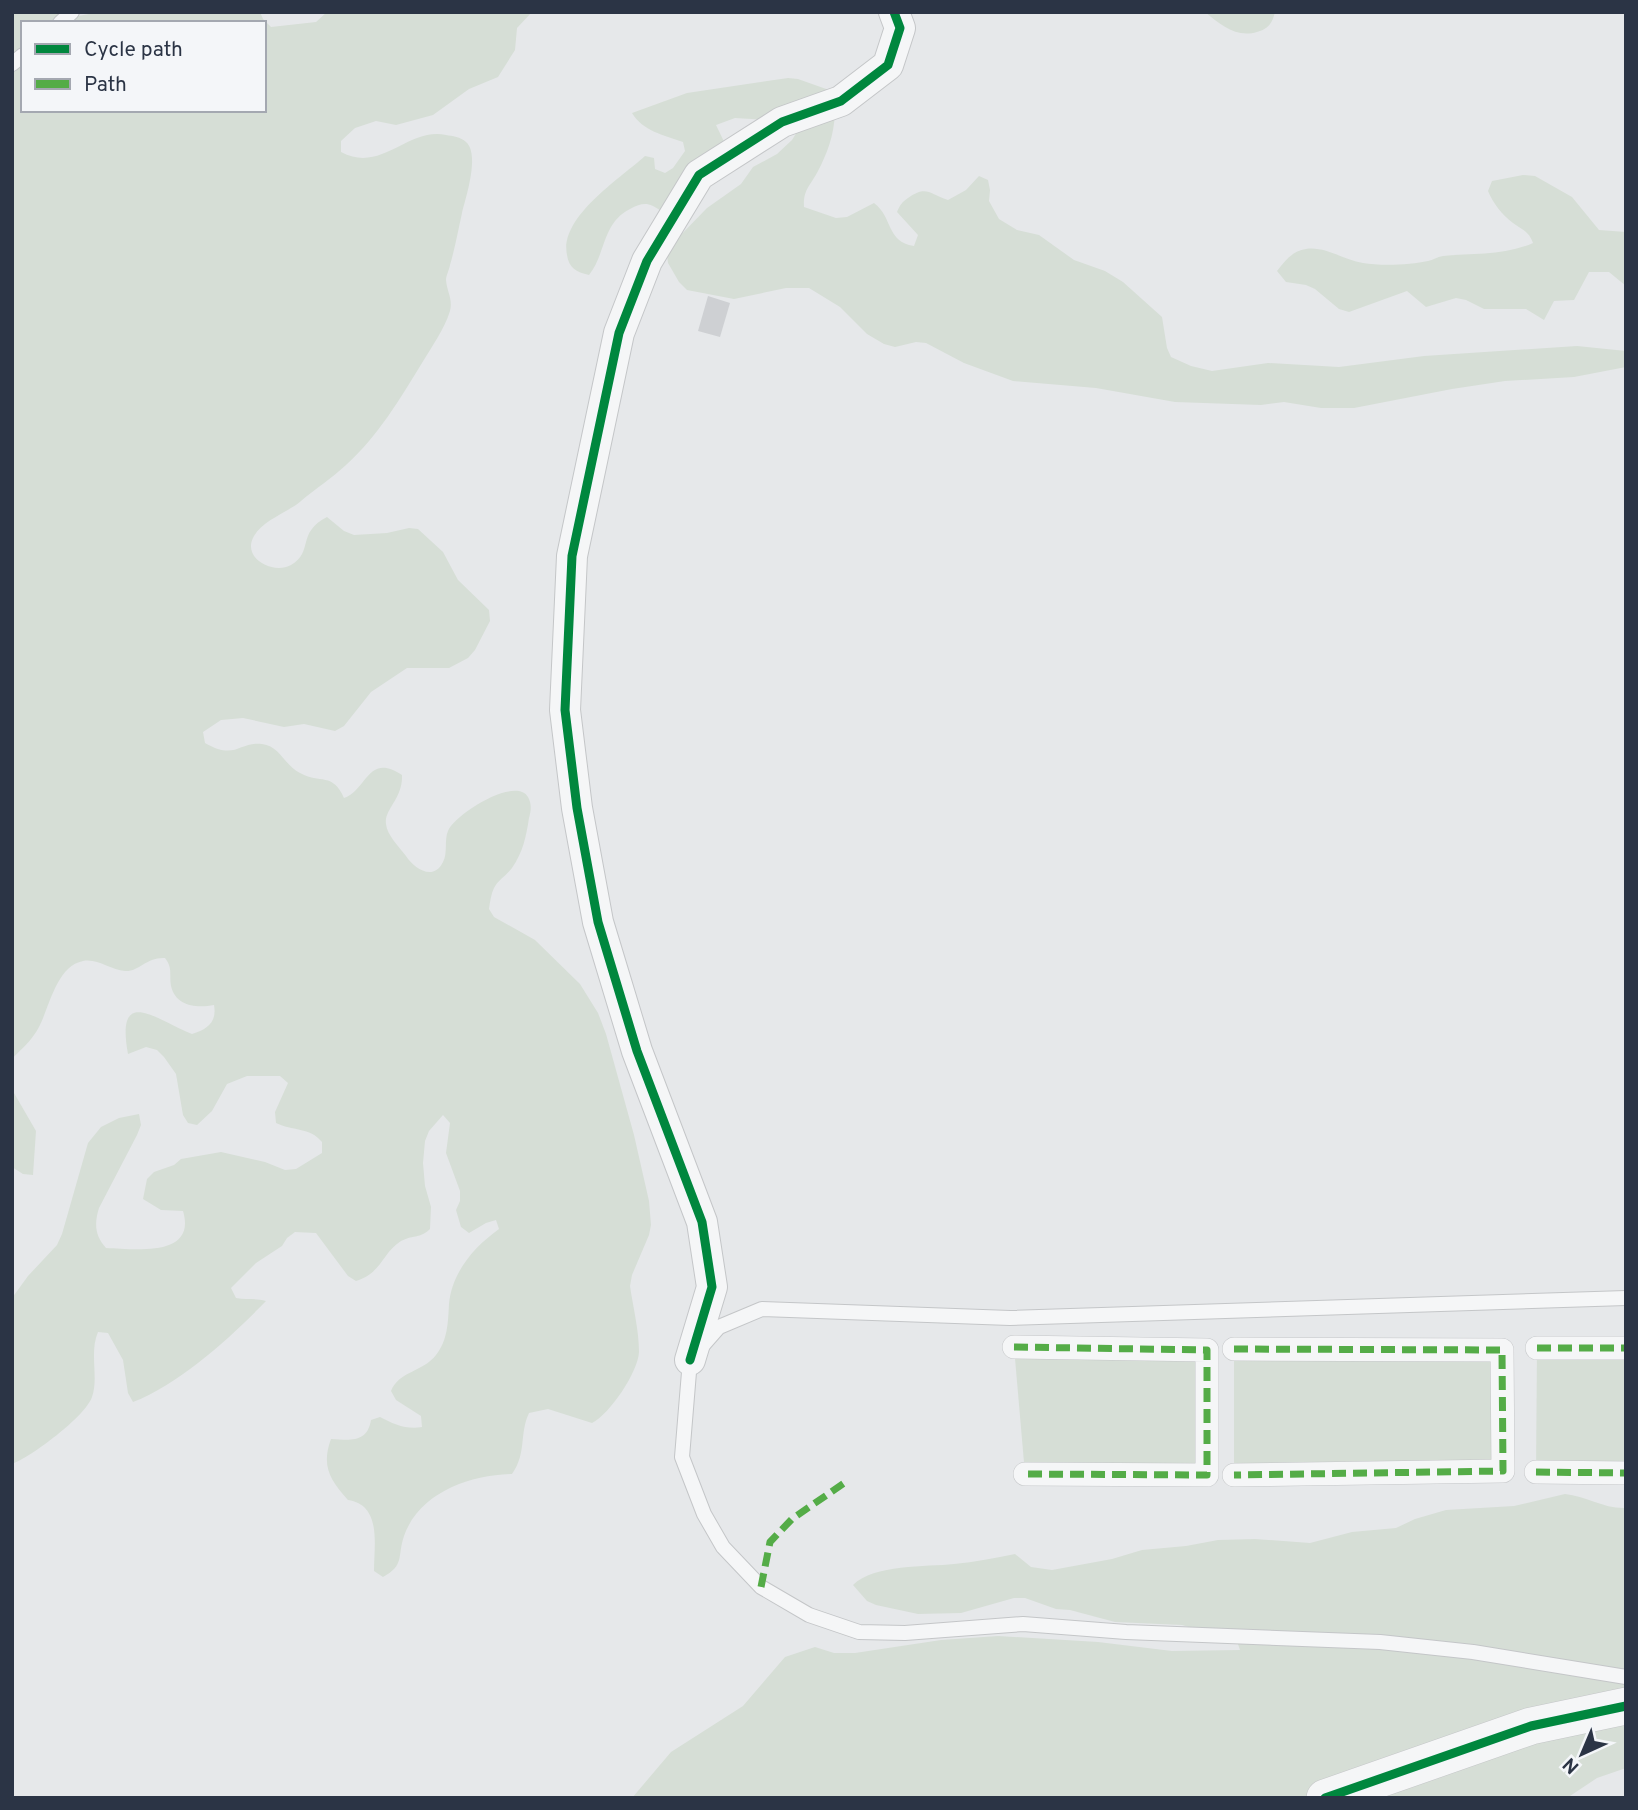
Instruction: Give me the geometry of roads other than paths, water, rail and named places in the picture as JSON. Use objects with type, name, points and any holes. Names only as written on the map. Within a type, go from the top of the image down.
[{"type":"street","points":[[690,1360],[712,1287],[702,1222],[637,1051],[598,922],[577,808],[565,710],[572,556],[620,333],[647,261],[699,175],[782,122],[841,101],[888,65],[900,29],[894,12]]},
{"type":"street","points":[[1014,1347],[1207,1350],[1207,1475],[1025,1475]]},
{"type":"street","points":[[1537,1348],[1626,1348]]},
{"type":"street","points":[[1234,1349],[1502,1350],[1503,1471],[1234,1475]]},
{"type":"street","points":[[1536,1472],[1626,1473]]},
{"type":"street","points":[[1325,1798],[1531,1726],[1626,1706]]},
{"type":"lane","points":[[1626,1298],[1010,1318],[762,1308],[719,1327],[690,1360],[682,1457],[704,1514],[723,1547],[761,1587],[809,1615],[859,1632],[905,1633],[1023,1624],[1126,1632],[1380,1642],[1473,1651],[1626,1677]]}]
